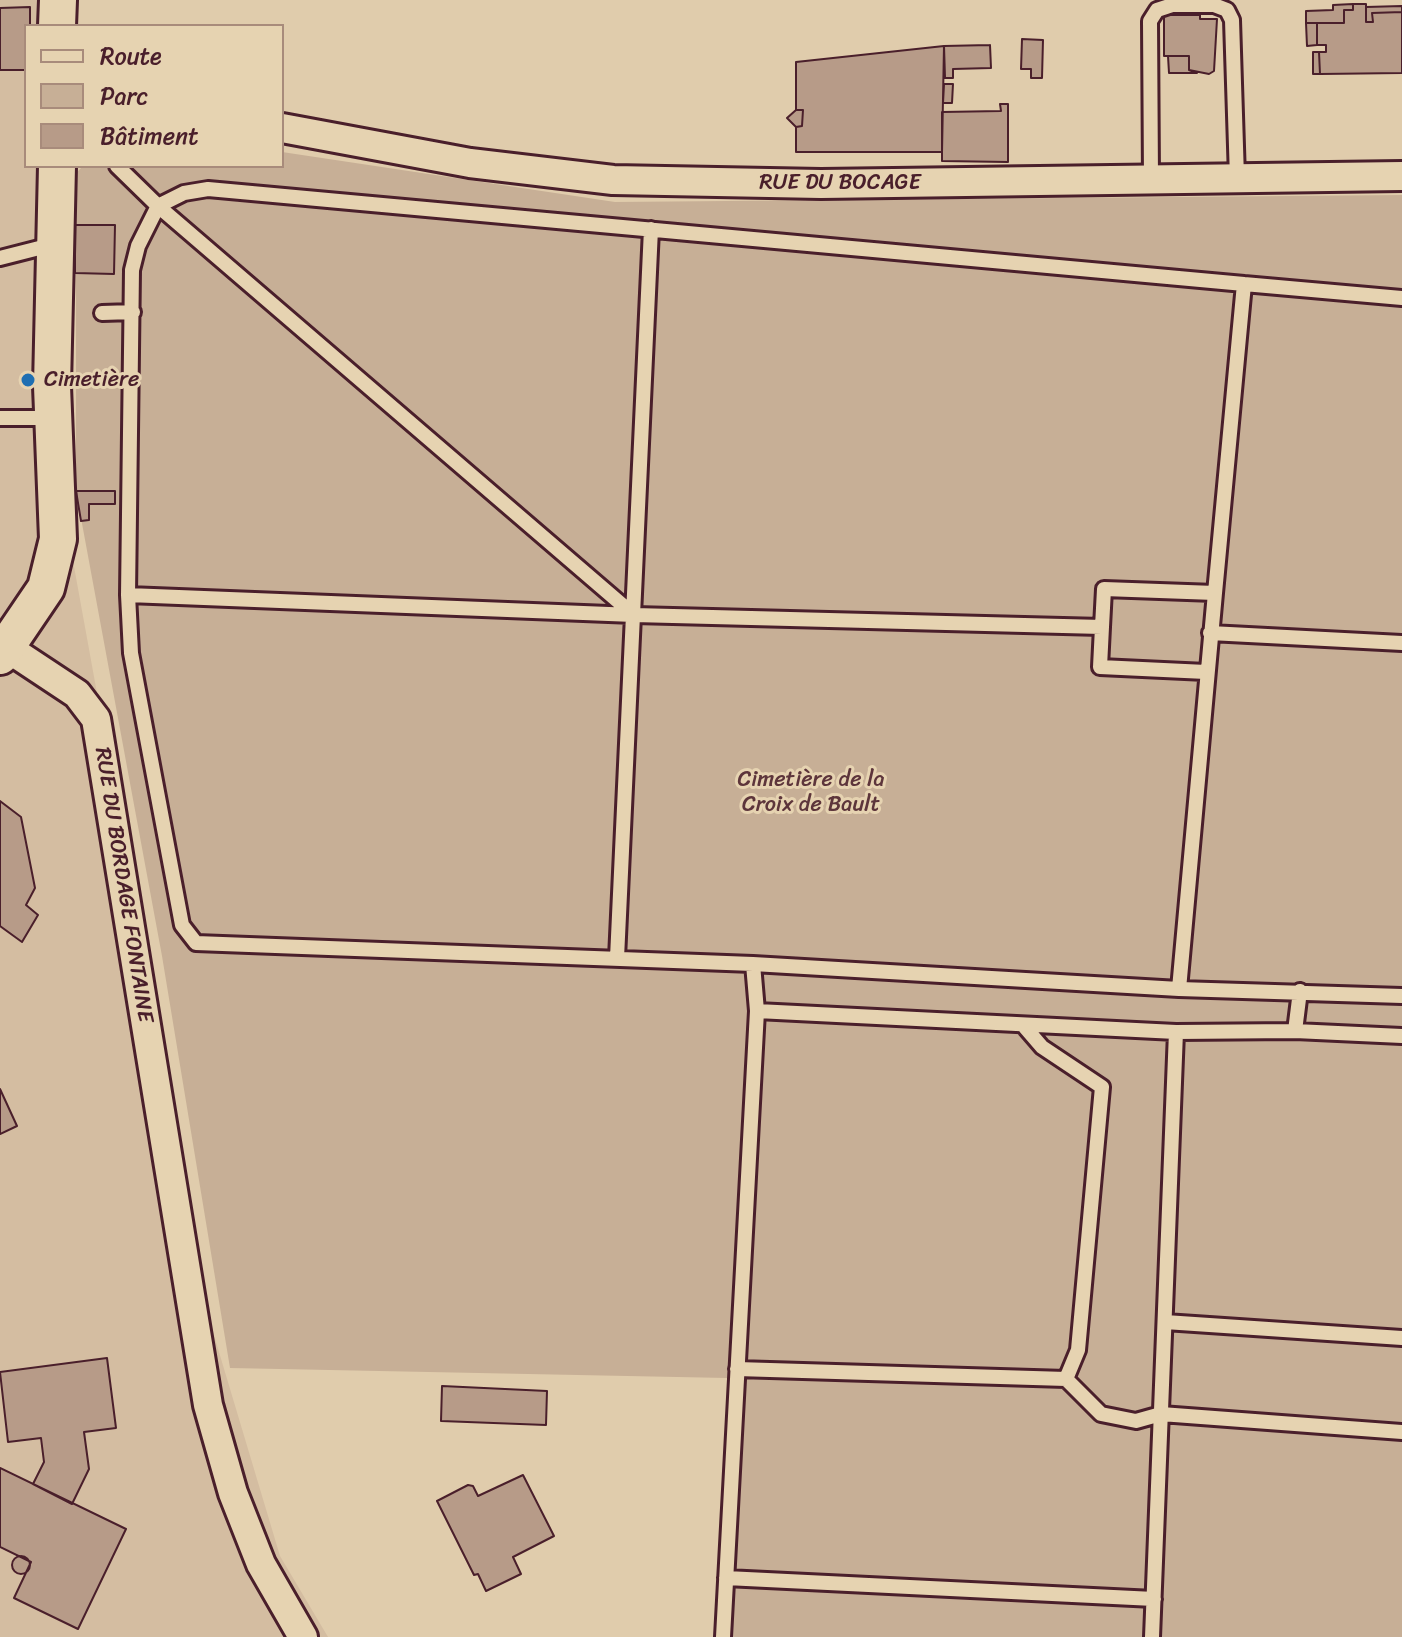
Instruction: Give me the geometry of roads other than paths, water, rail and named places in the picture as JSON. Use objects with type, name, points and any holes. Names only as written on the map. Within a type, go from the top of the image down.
[{"type":"street","points":[[57,24],[58,0]]},
{"type":"street","name":"RUE DU BOCAGE","points":[[284,128],[470,163],[613,180],[821,184],[1402,176]]},
{"type":"street","name":"RUE DU BORDAGE FONTAINE","points":[[57,168],[53,418],[58,539],[46,588],[3,652],[77,694],[96,719],[208,1405],[233,1493],[261,1564],[303,1637]]},
{"type":"lane","points":[[1151,179],[1150,21],[1157,10],[1172,5],[1214,5],[1227,10],[1232,20],[1237,178]]},
{"type":"lane","points":[[119,168],[158,206],[634,615]]},
{"type":"lane","points":[[1402,298],[208,189],[184,193],[158,206],[135,258],[128,595],[131,653],[182,925],[196,943],[617,958],[1179,989],[1402,996]]},
{"type":"lane","points":[[617,958],[651,229]]},
{"type":"lane","points":[[0,258],[56,244]]},
{"type":"lane","points":[[1179,989],[1244,284]]},
{"type":"lane","points":[[102,313],[133,312]]},
{"type":"lane","points":[[0,418],[53,418]]},
{"type":"lane","points":[[1206,672],[1100,667],[1104,589],[1215,593]]},
{"type":"lane","points":[[128,595],[634,615],[1102,627]]},
{"type":"lane","points":[[1210,633],[1402,643]]},
{"type":"lane","points":[[723,1637],[757,1011],[753,964]]},
{"type":"lane","points":[[1295,1031],[1300,991]]},
{"type":"lane","points":[[757,1011],[1176,1032],[1295,1031],[1402,1036]]},
{"type":"lane","points":[[1023,1025],[1042,1047],[1102,1087],[1078,1350],[1066,1379]]},
{"type":"lane","points":[[1152,1637],[1176,1032]]},
{"type":"lane","points":[[1165,1322],[1402,1338]]},
{"type":"lane","points":[[737,1369],[1066,1379],[1101,1414],[1136,1421],[1161,1414],[1402,1432]]},
{"type":"lane","points":[[726,1578],[1154,1599]]},
{"type":"place","name":"Cimetière","points":[[28,380]]},
{"type":"park label","name":"Cimetière de la Croix de Bault","points":[[811,792]]}]
